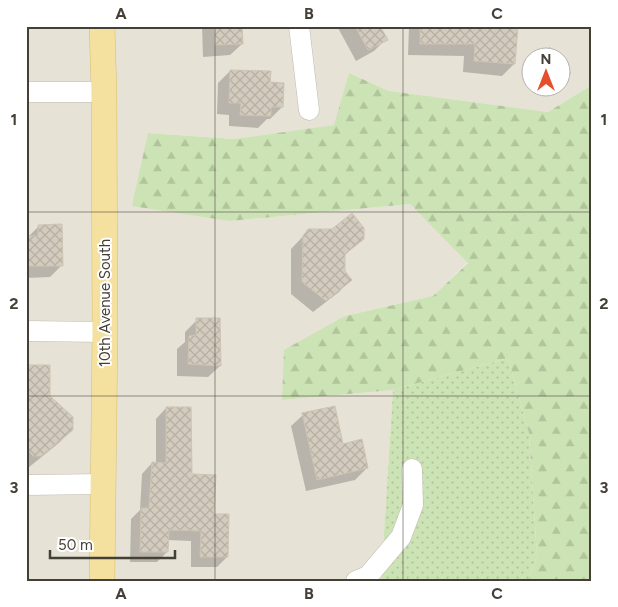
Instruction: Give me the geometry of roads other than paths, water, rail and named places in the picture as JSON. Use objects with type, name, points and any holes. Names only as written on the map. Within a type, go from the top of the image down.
[{"type":"main road","name":"10th Avenue South","points":[[102,26],[105,332],[102,581]]},
{"type":"street","points":[[299,26],[309,110]]},
{"type":"street","points":[[26,92],[104,92]]},
{"type":"street","points":[[26,331],[105,332]]},
{"type":"street","points":[[356,581],[368,576],[401,537],[413,505],[412,469]]},
{"type":"street","points":[[26,485],[103,484]]}]
